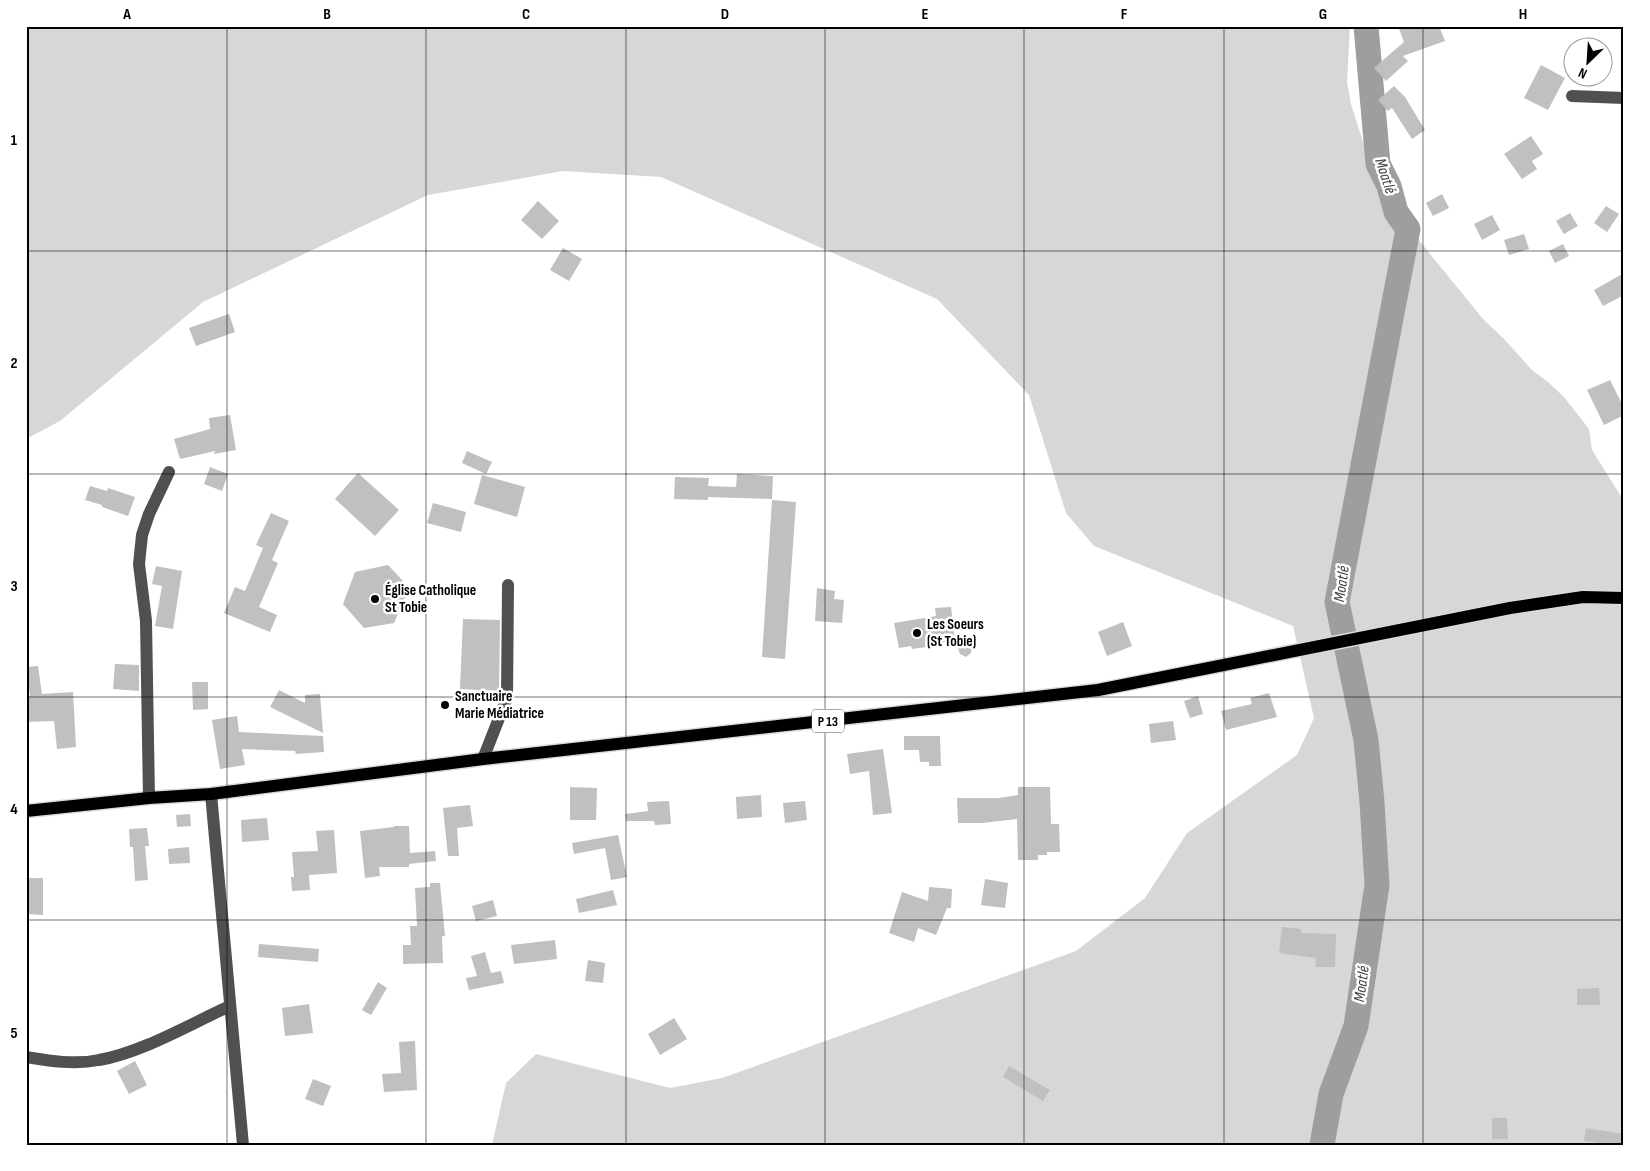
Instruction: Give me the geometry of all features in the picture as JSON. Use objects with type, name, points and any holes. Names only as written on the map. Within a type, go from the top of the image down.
[{"type":"main road","name":"P 13","points":[[26,810],[211,794],[483,759],[1098,690],[1510,608],[1583,597],[1624,598]]},
{"type":"street","points":[[1572,96],[1624,98]]},
{"type":"street","points":[[149,798],[146,621],[139,564],[142,536],[149,514],[169,472]]},
{"type":"street","points":[[483,759],[507,698],[508,584]]},
{"type":"street","points":[[211,794],[243,1145]]},
{"type":"street","points":[[26,1057],[56,1062],[98,1061],[128,1054],[230,1006]]},
{"type":"shaded area","points":[[26,26],[1350,26],[1347,82],[1351,104],[1364,145],[1378,164],[1389,186],[1396,212],[1483,319],[1532,370],[1564,397],[1589,429],[1592,450],[1624,501],[1624,1145],[492,1145],[506,1083],[536,1054],[670,1088],[722,1078],[1076,951],[1145,898],[1187,833],[1297,755],[1314,718],[1293,626],[1094,546],[1066,513],[1029,395],[937,299],[661,177],[563,171],[428,195],[203,302],[60,421],[26,439]]},
{"type":"building","points":[[1398,26],[1439,26],[1445,41],[1403,56],[1408,61],[1386,81],[1374,68],[1404,42]]},
{"type":"building","points":[[1541,65],[1562,76],[1562,84],[1548,110],[1524,98]]},
{"type":"building","points":[[1394,86],[1405,97],[1425,130],[1412,139],[1392,108],[1388,111],[1378,100]]},
{"type":"building","points":[[1531,136],[1543,154],[1532,161],[1537,169],[1522,179],[1504,154]]},
{"type":"building","points":[[1442,194],[1449,208],[1433,216],[1426,203]]},
{"type":"building","points":[[538,201],[559,221],[542,239],[521,220]]},
{"type":"building","points":[[1606,206],[1619,214],[1607,232],[1594,223]]},
{"type":"building","points":[[1570,213],[1578,226],[1564,234],[1556,221]]},
{"type":"building","points":[[1492,215],[1500,230],[1482,240],[1474,224]]},
{"type":"building","points":[[1524,234],[1529,249],[1509,255],[1504,240]]},
{"type":"building","points":[[1563,244],[1569,256],[1555,263],[1549,251]]},
{"type":"building","points":[[563,248],[582,259],[569,281],[550,270]]},
{"type":"building","points":[[1624,273],[1624,295],[1603,306],[1594,290]]},
{"type":"building","points":[[229,314],[235,332],[196,346],[189,328]]},
{"type":"building","points":[[1610,380],[1624,408],[1624,415],[1604,425],[1587,390]]},
{"type":"building","points":[[230,415],[236,450],[214,454],[215,451],[180,459],[174,439],[210,429],[209,418]]},
{"type":"building","points":[[467,451],[492,462],[486,474],[462,463]]},
{"type":"building","points":[[210,467],[228,474],[222,491],[204,484]]},
{"type":"building","points":[[358,473],[399,510],[375,536],[335,499]]},
{"type":"building","points":[[737,474],[773,476],[772,499],[708,497],[708,500],[674,499],[675,477],[709,478],[708,486],[736,487]]},
{"type":"building","points":[[482,475],[525,487],[517,517],[474,504]]},
{"type":"building","points":[[90,486],[107,491],[108,488],[135,497],[128,516],[85,500]]},
{"type":"building","points":[[772,500],[796,502],[785,659],[762,657]]},
{"type":"building","points":[[433,503],[466,512],[461,532],[427,523]]},
{"type":"building","points":[[271,513],[289,521],[272,560],[278,563],[259,607],[277,615],[270,632],[224,613],[235,587],[245,591],[263,548],[256,545]]},
{"type":"building","name":"Église Catholique St Tobie","points":[[388,565],[403,581],[406,595],[394,623],[364,628],[343,604],[355,572]]},
{"type":"building","points":[[156,566],[182,571],[173,629],[155,626],[162,586],[152,584]]},
{"type":"building","points":[[817,588],[835,591],[834,599],[844,600],[842,623],[815,621]]},
{"type":"building","points":[[951,607],[955,642],[926,645],[927,647],[912,649],[911,646],[899,648],[894,623],[936,616],[935,608]]},
{"type":"building","points":[[463,619],[500,620],[499,691],[460,689]]},
{"type":"building","points":[[1123,622],[1132,646],[1107,656],[1098,632]]},
{"type":"building","points":[[968,642],[972,647],[971,653],[966,657],[960,654],[956,643]]},
{"type":"building","points":[[115,664],[139,665],[139,691],[113,689]]},
{"type":"building","points":[[38,666],[42,694],[73,692],[76,747],[57,749],[54,721],[26,722],[26,696],[30,696],[26,667]]},
{"type":"building","points":[[192,682],[208,682],[208,709],[193,710]]},
{"type":"building","points":[[279,690],[305,703],[305,695],[320,694],[323,733],[270,707]]},
{"type":"building","points":[[1269,693],[1277,717],[1226,730],[1221,711],[1252,704],[1250,698]]},
{"type":"building","points":[[1198,696],[1203,714],[1190,718],[1184,701]]},
{"type":"building","points":[[237,716],[239,732],[323,736],[324,752],[296,754],[295,751],[242,749],[245,765],[220,769],[212,720]]},
{"type":"building","points":[[1173,721],[1176,740],[1151,743],[1149,724]]},
{"type":"building","points":[[904,736],[940,736],[941,766],[929,766],[929,762],[920,762],[919,750],[904,750]]},
{"type":"building","points":[[883,749],[892,813],[873,815],[869,771],[850,774],[847,754]]},
{"type":"building","points":[[570,787],[597,788],[596,820],[570,820]]},
{"type":"building","points":[[1018,787],[1050,787],[1051,824],[1059,824],[1060,852],[1047,852],[1047,855],[1038,855],[1038,860],[1018,860],[1017,819],[982,823],[958,823],[957,798],[999,798],[1018,795]]},
{"type":"building","points":[[761,795],[762,817],[737,819],[736,797]]},
{"type":"building","points":[[669,801],[671,824],[655,825],[654,821],[626,821],[625,814],[648,811],[647,802]]},
{"type":"building","points":[[805,801],[807,820],[785,823],[783,803]]},
{"type":"building","points":[[470,805],[473,826],[457,828],[459,856],[448,856],[443,808]]},
{"type":"building","points":[[190,814],[191,826],[177,827],[176,815]]},
{"type":"building","points":[[267,818],[269,840],[242,842],[241,820]]},
{"type":"building","points":[[394,826],[409,826],[410,853],[435,851],[436,861],[409,864],[409,867],[379,867],[380,876],[365,878],[360,831]]},
{"type":"building","points":[[147,828],[149,846],[145,846],[148,880],[135,881],[133,847],[130,847],[129,829]]},
{"type":"building","points":[[334,830],[337,873],[309,875],[310,890],[292,891],[291,877],[294,877],[292,852],[318,851],[316,831]]},
{"type":"building","points":[[618,835],[627,877],[611,880],[605,848],[574,854],[572,843]]},
{"type":"building","points":[[189,847],[190,863],[169,864],[168,849]]},
{"type":"building","points":[[26,878],[43,878],[43,915],[26,914]]},
{"type":"building","points":[[985,879],[1008,883],[1005,908],[981,905]]},
{"type":"building","points":[[430,883],[440,883],[445,936],[442,936],[443,963],[403,964],[403,945],[411,945],[410,926],[417,926],[415,888],[430,887]]},
{"type":"building","points":[[929,887],[952,889],[951,908],[947,908],[936,935],[918,928],[914,942],[889,933],[902,892],[928,901]]},
{"type":"building","points":[[613,890],[617,905],[579,913],[576,899]]},
{"type":"building","points":[[493,900],[497,916],[476,921],[472,906]]},
{"type":"building","points":[[1282,927],[1301,929],[1301,933],[1336,934],[1335,967],[1315,967],[1316,958],[1279,953]]},
{"type":"building","points":[[555,940],[557,959],[514,964],[511,945]]},
{"type":"building","points":[[259,944],[319,949],[318,962],[258,957]]},
{"type":"building","points":[[485,952],[491,973],[501,971],[504,983],[469,990],[466,978],[477,976],[471,956]]},
{"type":"building","points":[[588,960],[605,963],[603,983],[585,981]]},
{"type":"building","points":[[378,982],[387,988],[371,1015],[362,1010]]},
{"type":"building","points":[[1599,988],[1600,1005],[1577,1005],[1577,989]]},
{"type":"building","points":[[309,1004],[313,1033],[285,1036],[282,1008]]},
{"type":"building","points":[[674,1018],[687,1039],[660,1055],[648,1034]]},
{"type":"building","points":[[415,1041],[417,1090],[384,1092],[382,1074],[401,1073],[399,1042]]},
{"type":"building","points":[[135,1061],[147,1085],[129,1094],[117,1071]]},
{"type":"building","points":[[1009,1066],[1050,1090],[1043,1101],[1003,1077]]},
{"type":"building","points":[[313,1079],[331,1086],[323,1106],[305,1099]]},
{"type":"building","points":[[1492,1118],[1507,1118],[1508,1139],[1492,1139]]},
{"type":"building","points":[[1586,1128],[1624,1134],[1624,1145],[1601,1145],[1601,1143],[1584,1141]]},
{"type":"waterway","name":"Moatlé","points":[[1322,1145],[1331,1094],[1356,1026],[1377,885],[1366,740],[1337,602],[1408,229],[1396,212],[1389,186],[1378,164],[1366,26]]},
{"type":"place","name":"Église Catholique St Tobie","points":[[375,599]]},
{"type":"place","name":"Les Soeurs (St Tobie)","points":[[917,633]]},
{"type":"place","name":"Sanctuaire Marie Médiatrice","points":[[445,705]]}]
